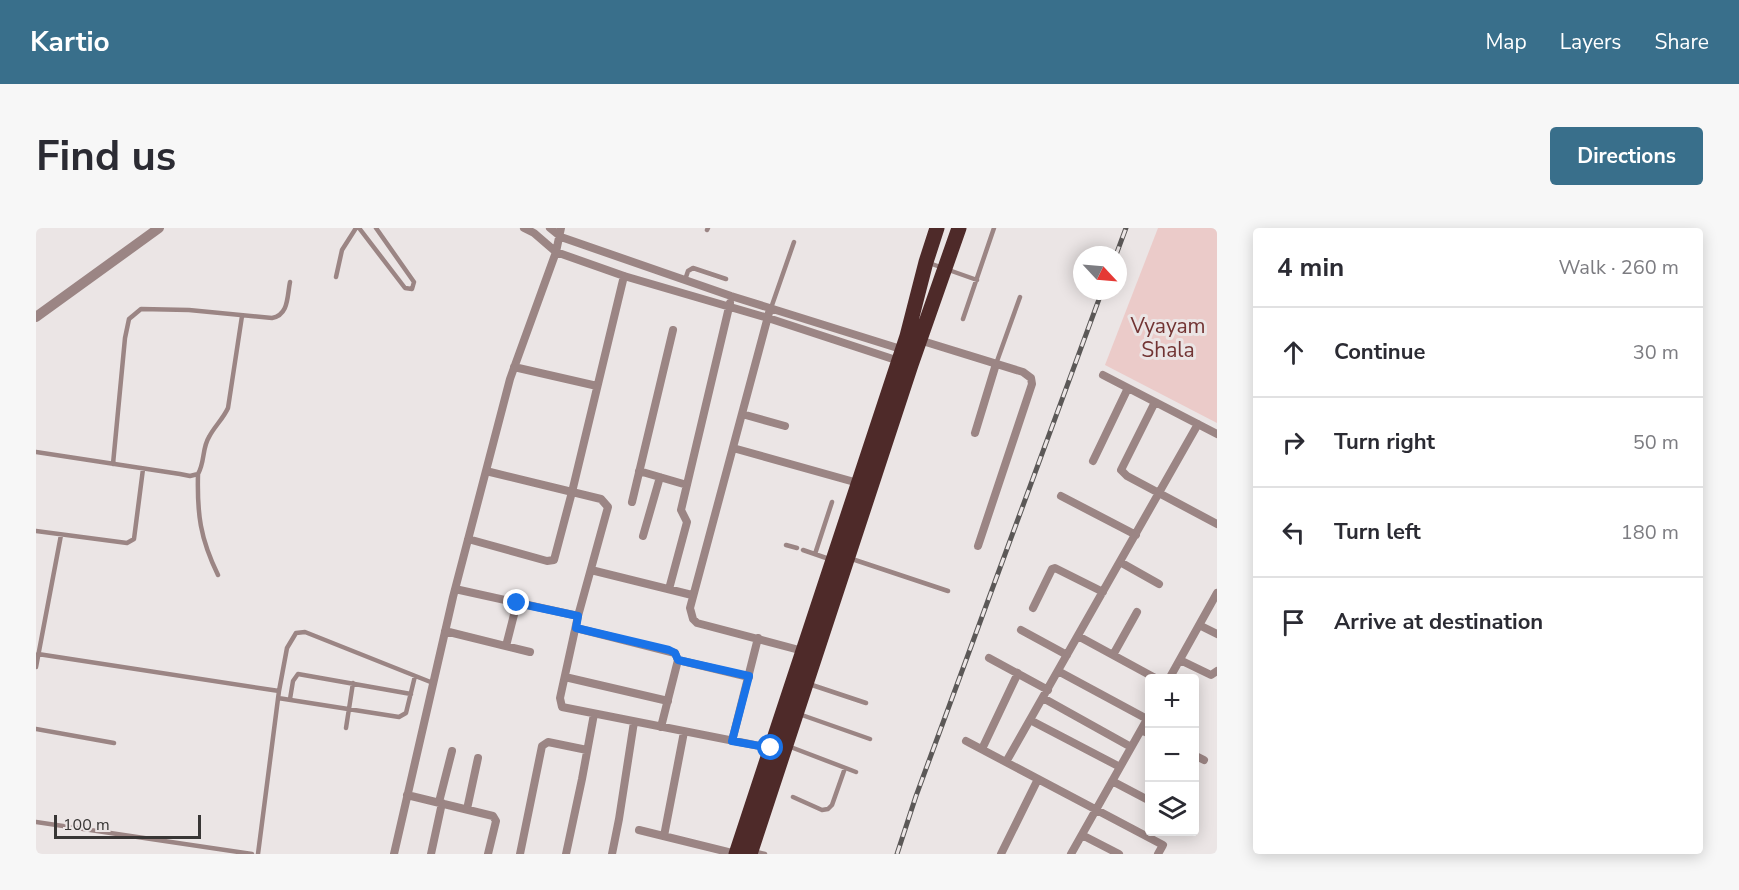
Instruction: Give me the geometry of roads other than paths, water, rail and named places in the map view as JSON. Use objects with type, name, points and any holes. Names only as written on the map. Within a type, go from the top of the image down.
[{"type":"highway","points":[[747,853],[780,748],[803,651],[909,351],[926,262],[937,228]]},
{"type":"highway","points":[[944,269],[940,251],[947,228]]},
{"type":"highway","points":[[780,748],[796,713],[806,683],[858,483],[959,228]]},
{"type":"street","points":[[36,317],[159,228]]},
{"type":"street","points":[[524,228],[534,232],[556,252],[624,276],[729,307],[769,314],[909,351],[996,364],[1023,372],[1031,378],[1032,384],[978,546]]},
{"type":"street","points":[[550,228],[731,296],[769,314]]},
{"type":"street","points":[[394,854],[455,589],[486,471],[514,367],[556,252],[561,232]]},
{"type":"street","points":[[468,539],[552,561],[555,557],[573,492],[624,276]]},
{"type":"street","points":[[669,590],[687,522],[681,510],[731,296]]},
{"type":"street","points":[[769,314],[692,596],[690,614],[697,622],[803,651]]},
{"type":"street","points":[[632,502],[673,330]]},
{"type":"street","points":[[975,433],[996,364]]},
{"type":"street","points":[[514,367],[597,386]]},
{"type":"street","points":[[1103,375],[1217,434]]},
{"type":"street","points":[[1093,461],[1128,388]]},
{"type":"street","points":[[1155,402],[1120,470],[1127,476],[1217,524]]},
{"type":"street","points":[[742,414],[785,426]]},
{"type":"street","points":[[1006,762],[1198,424]]},
{"type":"street","points":[[733,448],[858,483]]},
{"type":"street","points":[[486,471],[601,499],[608,507],[578,616],[560,698],[562,707],[661,728],[780,748]]},
{"type":"street","points":[[639,471],[687,485]]},
{"type":"street","points":[[643,536],[660,477]]},
{"type":"street","points":[[1061,496],[1136,535]]},
{"type":"street","points":[[1120,562],[1159,584]]},
{"type":"street","points":[[1033,608],[1052,569],[1055,568],[1103,592]]},
{"type":"street","points":[[591,570],[692,596]]},
{"type":"street","points":[[455,589],[578,616]]},
{"type":"street","points":[[1171,674],[1216,598]]},
{"type":"street","points":[[506,646],[517,603]]},
{"type":"street","points":[[1113,655],[1137,612]]},
{"type":"street","points":[[1199,625],[1217,634]]},
{"type":"street","points":[[576,628],[675,653],[678,660],[661,728]]},
{"type":"street","points":[[1021,630],[1067,655]]},
{"type":"street","points":[[445,631],[530,652]]},
{"type":"street","points":[[1078,636],[1149,674]]},
{"type":"street","points":[[732,741],[758,638]]},
{"type":"street","points":[[990,658],[1048,690]]},
{"type":"street","points":[[678,660],[749,676]]},
{"type":"street","points":[[1180,660],[1211,675],[1217,671]]},
{"type":"street","points":[[1058,671],[1145,715]]},
{"type":"street","points":[[982,749],[1018,673]]},
{"type":"street","points":[[565,677],[668,701]]},
{"type":"street","points":[[1043,698],[1131,747]]},
{"type":"street","points":[[566,854],[594,714]]},
{"type":"street","points":[[1030,720],[1120,767]]},
{"type":"street","points":[[612,854],[634,722]]},
{"type":"street","points":[[664,836],[684,732]]},
{"type":"street","points":[[1071,854],[1131,747],[1145,732]]},
{"type":"street","points":[[966,741],[1163,845],[1158,854]]},
{"type":"street","points":[[520,854],[542,746],[548,742],[587,750]]},
{"type":"street","points":[[431,854],[452,751]]},
{"type":"street","points":[[466,809],[478,758]]},
{"type":"street","points":[[1199,758],[1204,760]]},
{"type":"street","points":[[1001,854],[1038,779]]},
{"type":"street","points":[[1112,781],[1145,799]]},
{"type":"street","points":[[407,795],[489,814],[496,821],[488,854]]},
{"type":"street","points":[[639,830],[747,853]]},
{"type":"street","points":[[1082,835],[1119,854]]},
{"type":"lane","points":[[336,277],[342,250],[358,228],[405,288],[412,290],[414,282],[376,228]]},
{"type":"lane","points":[[963,319],[994,228]]},
{"type":"lane","points":[[769,314],[794,242]]},
{"type":"lane","points":[[926,262],[977,280]]},
{"type":"lane","points":[[686,280],[688,271],[693,268],[726,279]]},
{"type":"lane","points":[[113,464],[125,338],[129,320],[133,314],[141,309],[280,317],[284,312],[290,282]]},
{"type":"lane","points":[[996,364],[1020,297]]},
{"type":"lane","points":[[218,575],[200,532],[197,500],[198,474],[202,467],[208,438],[228,408],[242,316]]},
{"type":"lane","points":[[36,452],[190,476],[198,474]]},
{"type":"lane","points":[[36,531],[115,543],[127,543],[134,539],[143,469]]},
{"type":"lane","points":[[814,554],[832,502]]},
{"type":"lane","points":[[36,666],[62,535]]},
{"type":"lane","points":[[786,544],[797,548]]},
{"type":"lane","points":[[803,550],[838,557],[948,591]]},
{"type":"lane","points":[[258,854],[279,691],[287,648],[296,633],[305,632],[433,683]]},
{"type":"lane","points":[[38,654],[279,691]]},
{"type":"lane","points":[[290,699],[293,681],[298,675],[411,694]]},
{"type":"lane","points":[[278,698],[399,717],[406,713],[416,676]]},
{"type":"lane","points":[[346,728],[353,683]]},
{"type":"lane","points":[[806,683],[866,703]]},
{"type":"lane","points":[[796,713],[870,739]]},
{"type":"lane","points":[[36,729],[114,743]]},
{"type":"lane","points":[[780,748],[856,772]]},
{"type":"lane","points":[[793,797],[822,810],[828,809],[832,805],[845,768]]},
{"type":"lane","points":[[36,822],[252,854]]},
{"type":"railway","points":[[1119,246],[1126,228]]},
{"type":"railway","points":[[897,854],[916,796],[1099,300]]},
{"type":"park label","name":"Vyayam Shala","points":[[1168,338]]}]
